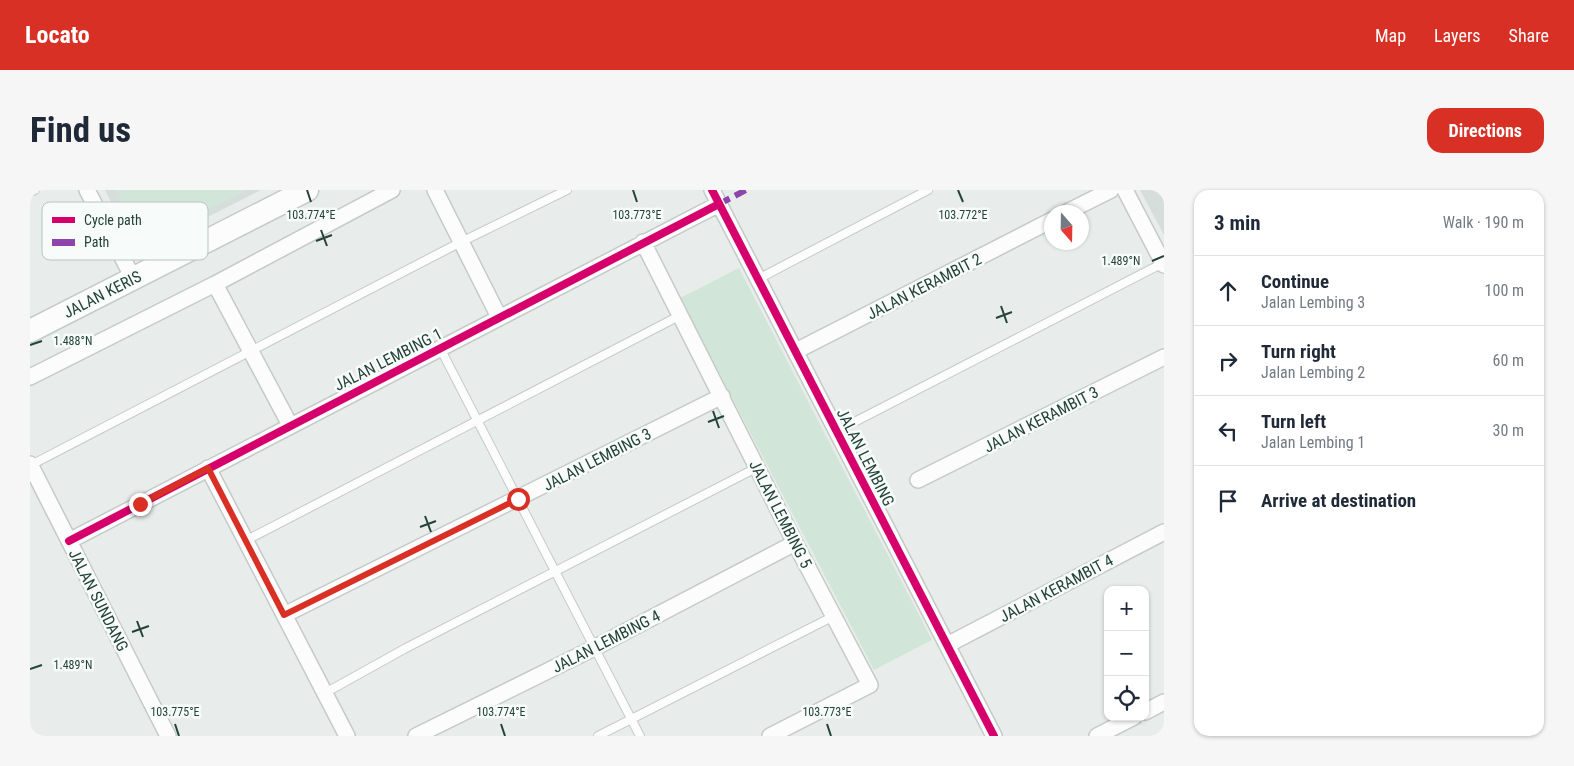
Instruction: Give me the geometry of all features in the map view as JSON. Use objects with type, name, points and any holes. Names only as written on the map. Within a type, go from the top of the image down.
[{"type":"street","points":[[87,190],[93,202]]},
{"type":"street","name":"JALAN KERIS","points":[[208,240],[307,190]]},
{"type":"street","points":[[30,377],[215,284],[392,190]]},
{"type":"street","points":[[435,190],[499,317]]},
{"type":"street","name":"JALAN LEMBING","points":[[712,190],[994,736]]},
{"type":"street","points":[[1081,205],[1111,190]]},
{"type":"street","points":[[1125,190],[1164,264]]},
{"type":"street","name":"JALAN LEMBING 1","points":[[69,541],[719,204]]},
{"type":"street","name":"JALAN KERAMBIT 2","points":[[796,351],[1044,224]]},
{"type":"street","name":"JALAN LEMBING 5","points":[[643,242],[795,543],[870,685],[770,736]]},
{"type":"street","points":[[124,260],[133,278]]},
{"type":"street","name":"JALAN KERIS","points":[[30,331],[169,260]]},
{"type":"street","points":[[215,284],[290,425]]},
{"type":"street","name":"JALAN KERAMBIT 3","points":[[918,480],[1164,357]]},
{"type":"street","name":"JALAN LEMBING 3","points":[[284,615],[722,396]]},
{"type":"street","name":"JALAN SUNDANG","points":[[30,464],[168,736]]},
{"type":"street","points":[[208,468],[347,736]]},
{"type":"street","name":"JALAN KERAMBIT 4","points":[[947,645],[1164,532]]},
{"type":"street","name":"JALAN LEMBING 4","points":[[416,736],[596,647],[795,543]]},
{"type":"street","points":[[1149,710],[1164,702]]},
{"type":"street","points":[[1097,736],[1126,721]]},
{"type":"lane","points":[[30,192],[35,190]]},
{"type":"lane","points":[[30,464],[461,242],[567,190]]},
{"type":"lane","points":[[758,279],[928,190]]},
{"type":"lane","points":[[837,431],[1164,264]]},
{"type":"lane","points":[[245,541],[680,315]]},
{"type":"lane","points":[[440,348],[557,571],[640,736]]},
{"type":"lane","points":[[325,693],[758,467]]},
{"type":"lane","points":[[598,736],[834,616]]},
{"type":"shaded area","points":[[105,190],[261,190],[208,217],[208,202],[111,202]]},
{"type":"shaded area","points":[[1140,190],[1164,190],[1164,235]]},
{"type":"green space","points":[[117,190],[247,190],[208,209],[208,202],[123,202]]},
{"type":"green space","points":[[739,268],[932,640],[874,670],[680,298]]},
{"type":"marked path","points":[[719,204],[746,190]]},
{"type":"cycle path","points":[[712,190],[994,736]]},
{"type":"cycle path","points":[[69,541],[719,204]]},
{"type":"route","points":[[140,504],[208,468],[284,615],[518,499]]}]
